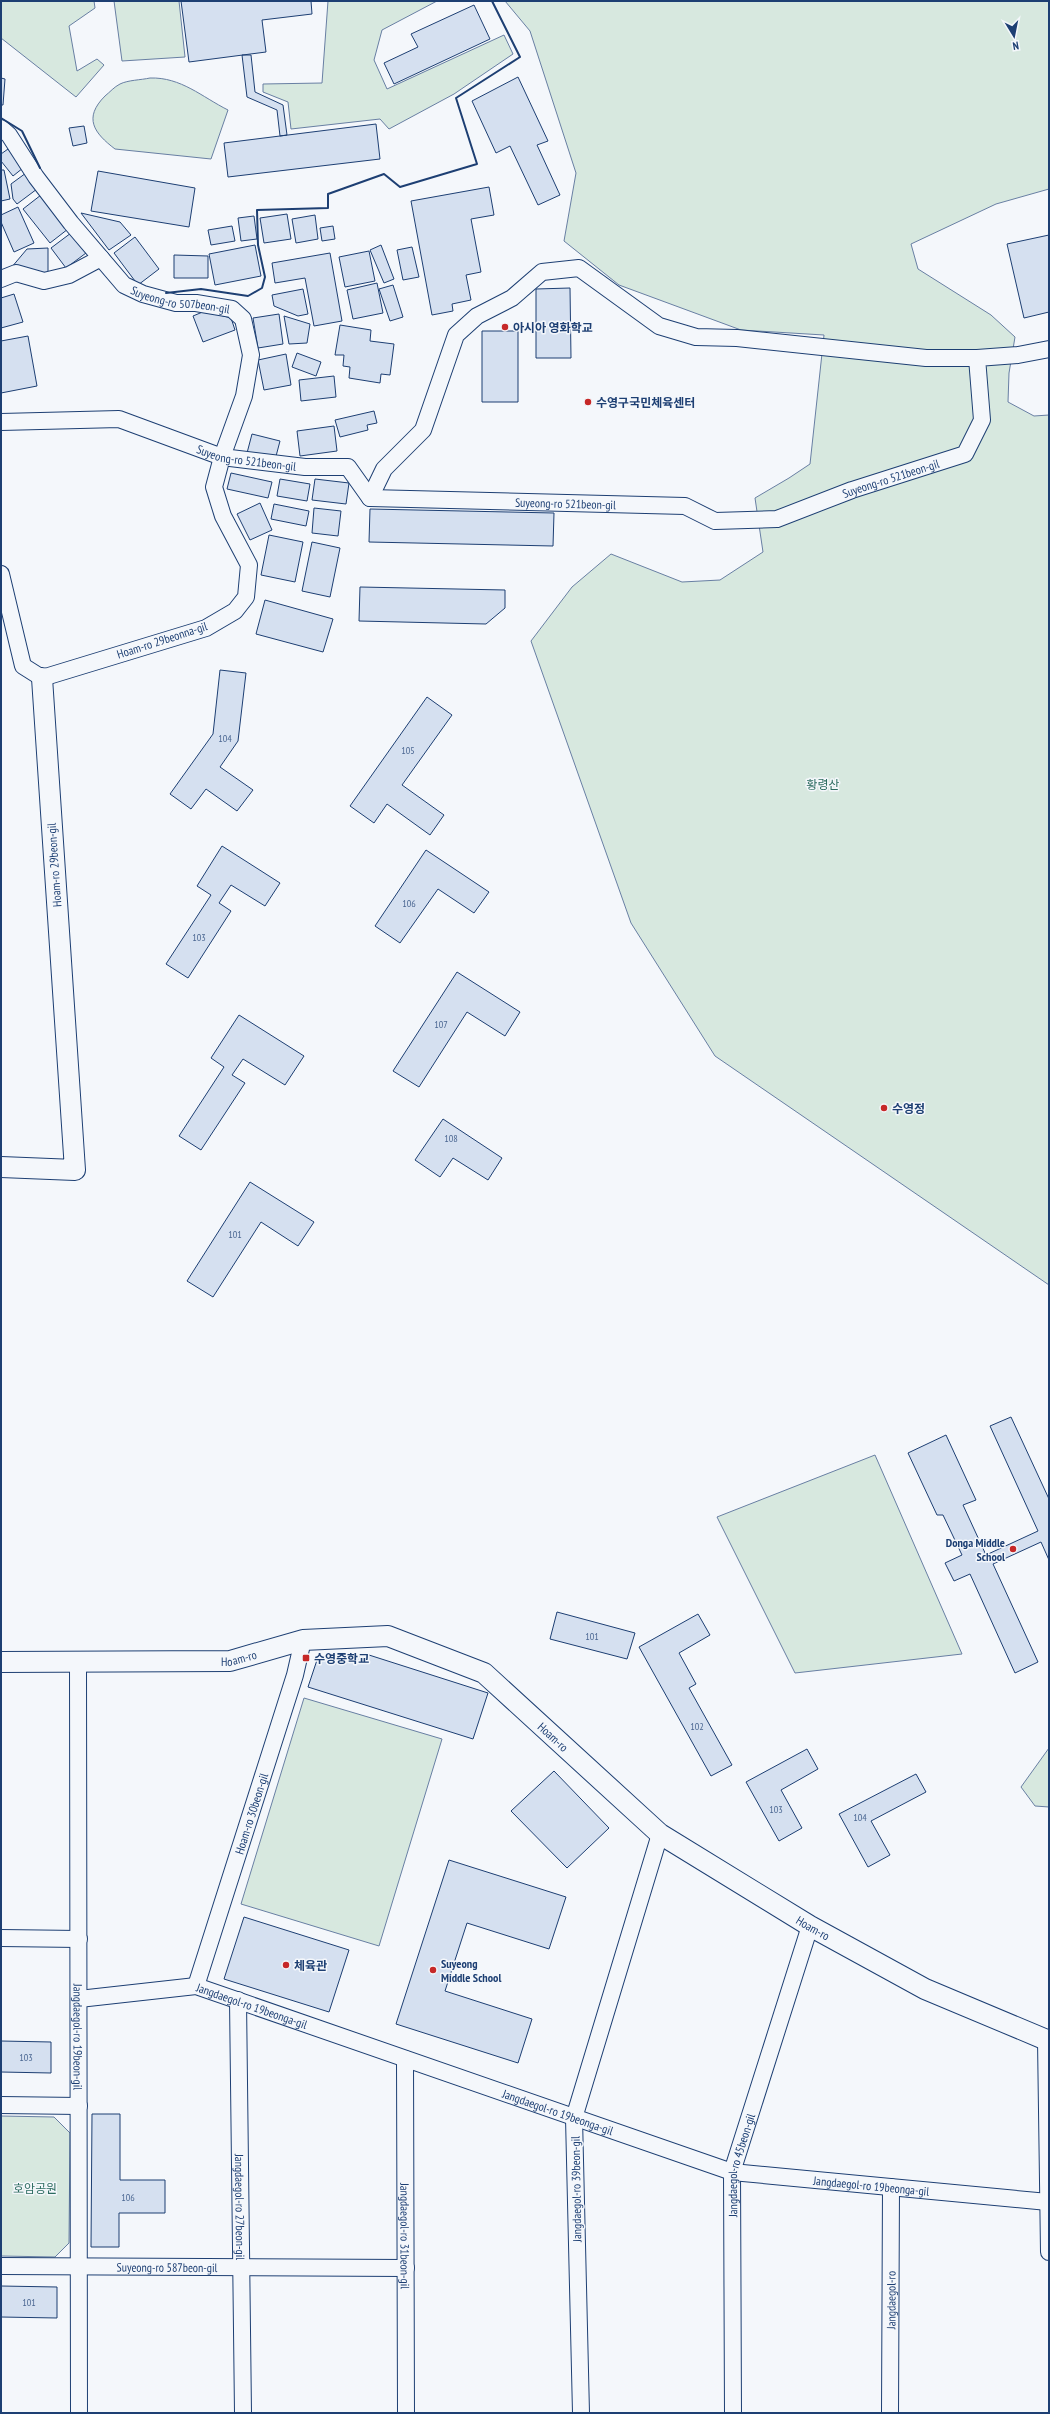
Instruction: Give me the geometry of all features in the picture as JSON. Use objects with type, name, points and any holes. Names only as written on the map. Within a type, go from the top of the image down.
[{"type":"street","name":"Suyeong-ro 507beon-gil","points":[[1,128],[9,135],[36,176],[124,285],[142,294],[176,303],[196,303],[232,309],[243,319],[251,355],[244,396],[222,457]]},
{"type":"street","points":[[1,279],[16,273],[44,280],[69,275],[101,258]]},
{"type":"street","points":[[370,498],[384,469],[423,430],[456,335],[477,316],[512,298],[542,272],[579,268],[659,326],[696,337],[737,338],[926,358],[977,358],[1018,355],[1049,348]]},
{"type":"street","name":"Suyeong-ro 521beon-gil","points":[[1,422],[120,419],[222,457],[305,467],[348,467],[370,498],[685,506],[715,521],[777,519],[852,490],[965,454],[982,420],[977,358]]},
{"type":"street","name":"Hoam-ro 29beonna-gil","points":[[42,678],[206,628],[235,611],[246,598],[249,565],[223,516],[214,488],[222,457]]},
{"type":"street","points":[[1,574],[23,666],[42,678]]},
{"type":"street","name":"Hoam-ro 29beon-gil","points":[[1,1167],[75,1170],[42,678]]},
{"type":"street","name":"Hoam-ro","points":[[1,1662],[230,1661],[303,1640],[388,1636],[484,1673],[660,1834],[810,1926],[925,1989],[1048,2041]]},
{"type":"street","name":"Hoam-ro 30beon-gil","points":[[196,1986],[295,1675],[303,1640]]},
{"type":"street","name":"Jangdaegol-ro 19beon-gil","points":[[78,1662],[79,2413]]},
{"type":"street","name":"Jangdaegol-ro 39beon-gil","points":[[581,2413],[574,2118],[660,1834]]},
{"type":"street","name":"Jangdaegol-ro 45beon-gil","points":[[733,2413],[732,2172],[810,1926]]},
{"type":"street","points":[[1,1938],[79,1939]]},
{"type":"street","name":"Jangdaegol-ro 19beonga-gil","points":[[79,1999],[196,1986],[732,2172],[1048,2202]]},
{"type":"street","name":"Jangdaegol-ro 27beon-gil","points":[[238,2000],[243,2413]]},
{"type":"street","points":[[1048,2041],[1049,2252]]},
{"type":"street","name":"Jangdaegol-ro 31beon-gil","points":[[405,2058],[406,2413]]},
{"type":"street","points":[[1,2105],[79,2106]]},
{"type":"street","name":"Jangdaegol-ro","points":[[890,2413],[891,2187]]},
{"type":"street","name":"Suyeong-ro 587beon-gil","points":[[1,2266],[406,2268]]},
{"type":"green space","points":[[1,1],[94,1],[95,8],[69,26],[77,71],[97,59],[104,65],[76,97],[1,38]]},
{"type":"green space","points":[[114,1],[179,1],[185,57],[122,61]]},
{"type":"green space","points":[[328,1],[437,1],[382,30],[374,60],[387,89],[504,35],[513,54],[454,94],[389,129],[380,119],[291,129],[288,102],[263,92],[263,84],[322,83]]},
{"type":"green space","name":"황령산","points":[[505,1],[1049,1],[1049,189],[996,204],[911,244],[918,269],[991,315],[1015,337],[1009,373],[1008,402],[1034,416],[1049,415],[1049,1285],[715,1056],[631,923],[531,641],[572,587],[611,554],[682,582],[720,580],[763,552],[755,498],[810,464],[824,335],[741,330],[619,285],[564,241],[576,173],[530,31]]},
{"type":"green space","points":[[150,78],[172,81],[181,84],[228,110],[211,159],[115,149],[101,137],[94,125],[93,118],[94,111],[98,104],[105,96],[120,84]]},
{"type":"green space","points":[[875,1455],[962,1654],[795,1673],[717,1517]]},
{"type":"green space","points":[[304,1698],[442,1739],[379,1946],[241,1904]]},
{"type":"green space","points":[[1049,1748],[1049,1807],[1035,1806],[1021,1787]]},
{"type":"green space","name":"호암공원","points":[[1,2116],[54,2117],[70,2133],[69,2243],[55,2257],[1,2256]]},
{"type":"building","points":[[181,1],[311,1],[312,14],[262,20],[266,52],[189,62]]},
{"type":"building","points":[[474,5],[490,39],[394,84],[384,63],[418,47],[411,34]]},
{"type":"building","points":[[242,55],[251,55],[255,92],[283,105],[287,135],[280,136],[277,110],[247,97]]},
{"type":"building","points":[[518,77],[548,141],[537,145],[560,195],[538,205],[510,146],[496,153],[472,101]]},
{"type":"building","points":[[1,78],[5,79],[3,105],[1,105]]},
{"type":"building","points":[[376,124],[380,159],[228,177],[224,143]]},
{"type":"building","points":[[84,126],[87,143],[73,146],[69,128]]},
{"type":"building","points":[[8,149],[23,168],[13,176],[1,161],[1,154]]},
{"type":"building","points":[[1,170],[4,170],[10,199],[1,201]]},
{"type":"building","points":[[98,171],[195,188],[189,227],[91,211]]},
{"type":"building","points":[[26,173],[37,189],[17,204],[13,199],[11,184]]},
{"type":"building","points":[[489,187],[494,215],[471,219],[481,272],[466,275],[471,300],[452,304],[453,311],[432,315],[411,201]]},
{"type":"building","points":[[41,195],[68,229],[50,243],[23,209]]},
{"type":"building","points":[[18,207],[34,243],[14,252],[1,222],[1,215]]},
{"type":"building","points":[[81,213],[120,222],[131,235],[109,250]]},
{"type":"building","points":[[287,214],[291,239],[264,243],[260,218]]},
{"type":"building","points":[[315,215],[318,239],[296,243],[292,219]]},
{"type":"building","points":[[254,216],[257,239],[241,241],[238,218]]},
{"type":"building","points":[[232,226],[235,241],[211,245],[208,230]]},
{"type":"building","points":[[333,226],[335,239],[322,241],[320,228]]},
{"type":"building","points":[[71,233],[86,253],[66,268],[51,248]]},
{"type":"building","points":[[1049,235],[1049,312],[1024,318],[1007,244]]},
{"type":"building","points":[[135,237],[159,269],[138,285],[114,253]]},
{"type":"building","points":[[255,245],[261,276],[215,285],[209,254]]},
{"type":"building","points":[[381,245],[394,279],[384,283],[370,250]]},
{"type":"building","points":[[412,247],[419,277],[403,280],[397,250]]},
{"type":"building","points":[[48,248],[48,276],[11,268],[27,249]]},
{"type":"building","points":[[369,251],[375,281],[345,287],[339,257]]},
{"type":"building","points":[[330,253],[342,321],[314,326],[305,278],[275,283],[272,263]]},
{"type":"building","points":[[174,255],[208,256],[208,278],[174,278]]},
{"type":"building","points":[[377,283],[383,313],[353,319],[347,290]]},
{"type":"building","points":[[393,285],[403,317],[390,321],[379,289]]},
{"type":"building","points":[[570,288],[571,358],[536,358],[536,289]]},
{"type":"building","points":[[303,289],[308,314],[298,316],[274,306],[272,295]]},
{"type":"building","points":[[14,294],[23,322],[1,328],[1,298]]},
{"type":"building","points":[[205,311],[231,318],[235,330],[203,342],[193,316]]},
{"type":"building","points":[[279,314],[283,344],[258,348],[253,318]]},
{"type":"building","points":[[284,316],[310,324],[307,343],[289,344]]},
{"type":"building","points":[[340,325],[371,330],[370,341],[394,344],[390,375],[381,374],[380,383],[349,378],[350,367],[343,366],[344,355],[335,355]]},
{"type":"building","points":[[482,331],[518,331],[518,402],[482,402]]},
{"type":"building","points":[[28,336],[37,386],[1,393],[1,341]]},
{"type":"building","points":[[297,353],[321,362],[316,376],[292,367]]},
{"type":"building","points":[[286,354],[291,385],[264,390],[258,360]]},
{"type":"building","points":[[334,376],[336,397],[301,401],[299,380]]},
{"type":"building","points":[[374,411],[377,423],[367,425],[368,430],[340,437],[335,420]]},
{"type":"building","points":[[334,426],[337,451],[300,456],[297,431]]},
{"type":"building","points":[[252,434],[280,441],[275,460],[247,453]]},
{"type":"building","points":[[231,473],[272,482],[268,498],[227,489]]},
{"type":"building","points":[[280,479],[310,484],[307,501],[277,496]]},
{"type":"building","points":[[315,479],[349,483],[346,504],[312,500]]},
{"type":"building","points":[[260,503],[272,530],[250,540],[237,514]]},
{"type":"building","points":[[274,504],[309,511],[306,526],[271,519]]},
{"type":"building","points":[[314,508],[341,511],[338,536],[312,533]]},
{"type":"building","points":[[370,509],[554,513],[553,546],[369,542]]},
{"type":"building","points":[[269,535],[303,542],[295,582],[261,575]]},
{"type":"building","points":[[312,542],[340,548],[330,597],[302,591]]},
{"type":"building","points":[[360,587],[505,590],[505,608],[486,624],[359,621]]},
{"type":"building","points":[[265,600],[333,619],[323,652],[256,634]]},
{"type":"building","points":[[220,670],[246,673],[238,741],[220,767],[253,790],[237,811],[206,789],[191,809],[170,794],[213,734]]},
{"type":"building","points":[[427,697],[452,715],[402,785],[444,815],[430,835],[387,804],[374,823],[350,806]]},
{"type":"building","points":[[222,846],[280,883],[265,906],[231,885],[219,903],[231,911],[188,978],[166,964],[211,895],[197,886]]},
{"type":"building","points":[[426,850],[489,892],[474,913],[438,889],[400,943],[375,926]]},
{"type":"building","points":[[457,972],[520,1012],[505,1036],[467,1012],[419,1087],[393,1071]]},
{"type":"building","points":[[239,1015],[304,1056],[285,1085],[243,1059],[232,1075],[245,1083],[201,1150],[179,1136],[224,1067],[211,1058]]},
{"type":"building","points":[[443,1119],[502,1158],[488,1180],[453,1158],[440,1177],[415,1160]]},
{"type":"building","points":[[250,1182],[314,1222],[298,1246],[261,1222],[213,1297],[187,1281]]},
{"type":"building","name":"Donga Middle School","points":[[1011,1417],[1049,1499],[1049,1560],[1041,1542],[993,1564],[1038,1662],[1015,1673],[970,1574],[954,1581],[945,1563],[962,1555],[943,1515],[937,1515],[908,1453],[946,1435],[976,1500],[963,1505],[986,1555],[1038,1531],[990,1426]]},
{"type":"building","points":[[557,1612],[635,1633],[627,1659],[550,1639]]},
{"type":"building","points":[[698,1614],[710,1635],[679,1653],[696,1684],[689,1688],[732,1765],[711,1776],[639,1647]]},
{"type":"building","points":[[369,1655],[488,1693],[473,1739],[308,1687],[317,1660]]},
{"type":"building","points":[[807,1749],[818,1769],[781,1790],[802,1828],[779,1841],[746,1782]]},
{"type":"building","points":[[554,1771],[609,1828],[567,1868],[511,1811]]},
{"type":"building","points":[[916,1774],[926,1792],[871,1821],[890,1855],[868,1867],[839,1814]]},
{"type":"building","name":"Suyeong Middle School","points":[[449,1860],[566,1897],[549,1949],[467,1923],[445,1991],[532,2019],[518,2063],[396,2024]]},
{"type":"building","name":"체육관","points":[[244,1917],[349,1950],[329,2012],[224,1979]]},
{"type":"building","points":[[1,2041],[51,2042],[51,2073],[1,2072]]},
{"type":"building","points":[[92,2114],[120,2114],[120,2180],[165,2180],[165,2213],[119,2213],[119,2247],[91,2247]]},
{"type":"building","points":[[1,2286],[57,2287],[57,2318],[1,2317]]},
{"type":"wall","points":[[166,293],[201,289],[248,296],[262,288],[265,277],[258,245],[257,210],[328,208],[328,194],[384,174],[400,187],[477,164],[456,98],[520,57],[492,1]]},
{"type":"wall","points":[[1,118],[22,131],[40,168]]},
{"type":"place","name":"아시아 영화학교","points":[[505,327]]},
{"type":"place","name":"수영구국민체육센터","points":[[588,402]]},
{"type":"place","name":"수영정","points":[[884,1108]]},
{"type":"place","name":"Donga Middle School","points":[[1013,1549]]},
{"type":"place","name":"수영중학교","points":[[306,1658]]},
{"type":"place","name":"체육관","points":[[286,1965]]},
{"type":"place","name":"Suyeong Middle School","points":[[433,1970]]}]
